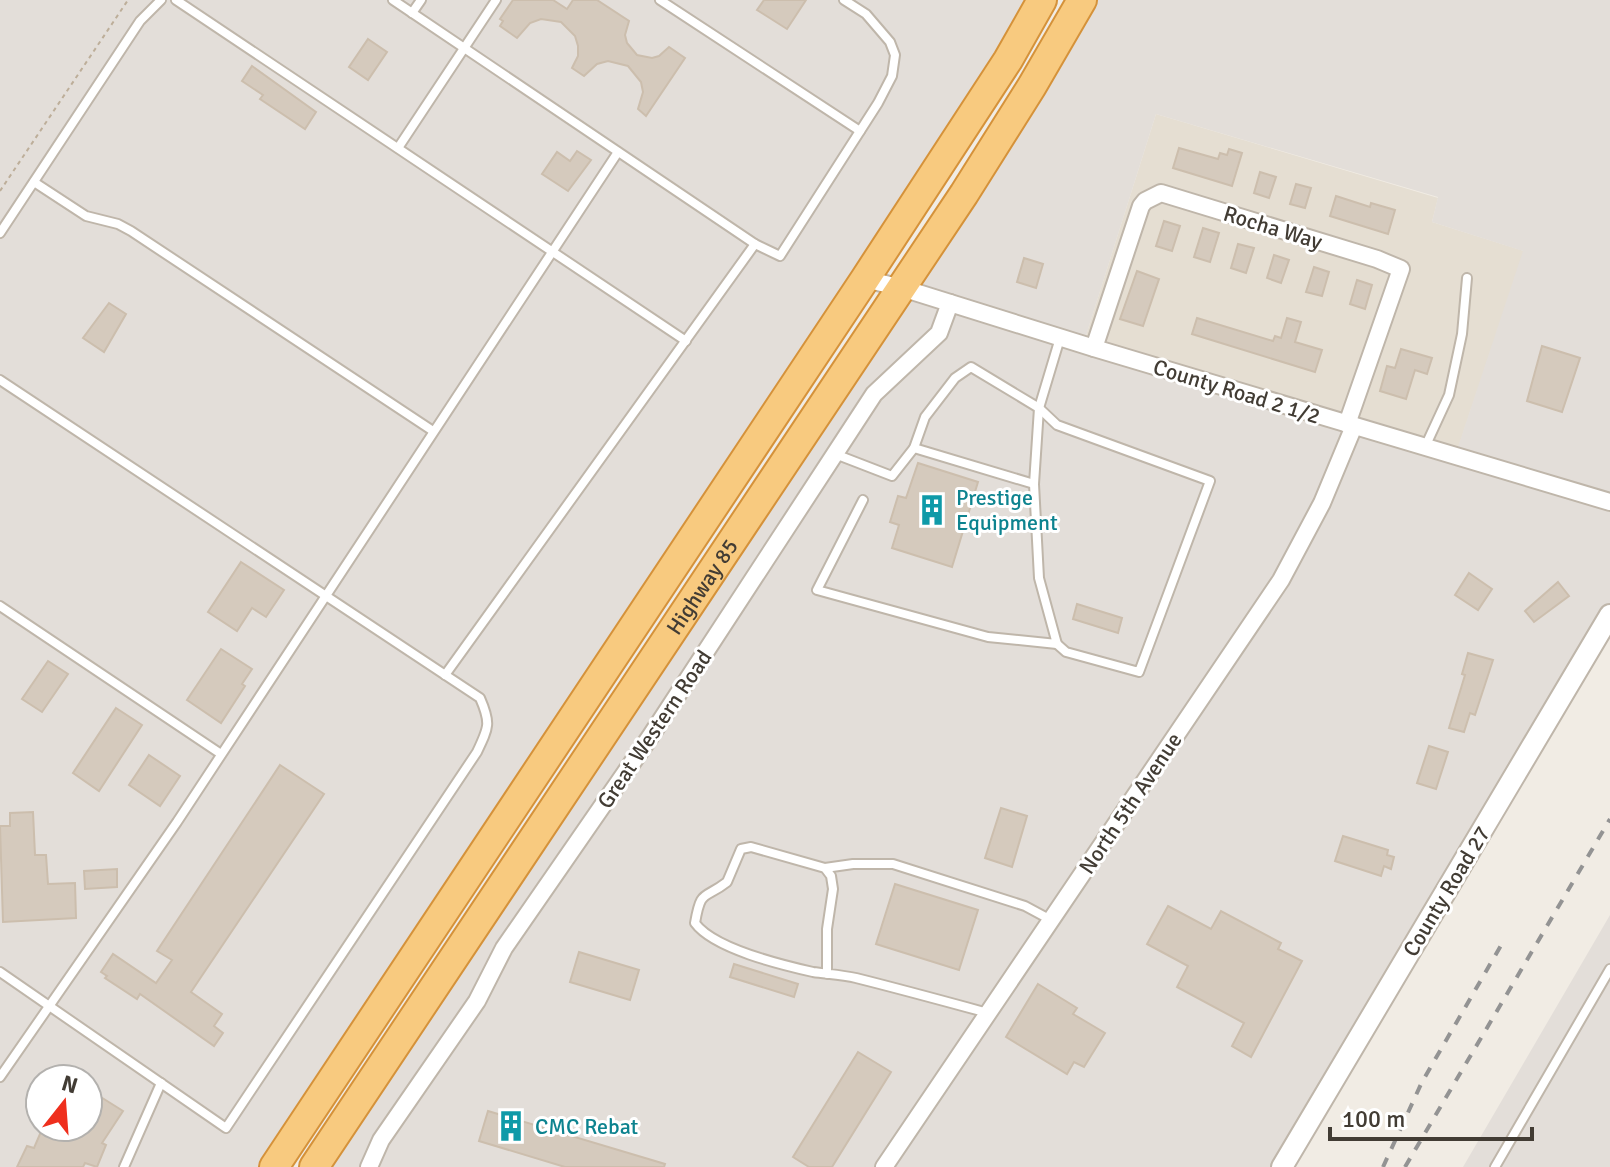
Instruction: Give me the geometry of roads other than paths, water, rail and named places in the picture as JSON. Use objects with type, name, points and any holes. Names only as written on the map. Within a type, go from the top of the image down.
[{"type":"highway","name":"Highway 85","points":[[274,1167],[865,279],[1008,60],[1042,0]]},
{"type":"highway","name":"Highway 85","points":[[314,1167],[902,288],[1032,86],[1082,0]]},
{"type":"street","name":"Rocha Way","points":[[1094,348],[1141,206],[1161,193],[1401,269],[1350,423]]},
{"type":"street","name":"County Road 2 1/2","points":[[865,279],[1610,502]]},
{"type":"street","name":"Great Western Road","points":[[369,1167],[381,1140],[477,1001],[504,948],[650,737],[874,394],[939,333],[950,303]]},
{"type":"street","name":"North 5th Avenue","points":[[884,1167],[1281,580],[1322,503],[1350,423]]},
{"type":"street","name":"County Road 27","points":[[1282,1167],[1610,615]]},
{"type":"lane","points":[[0,233],[140,21],[161,0]]},
{"type":"lane","points":[[176,0],[686,341]]},
{"type":"lane","points":[[393,0],[755,244],[780,256],[892,76],[895,55],[890,42],[866,14],[844,0]]},
{"type":"lane","points":[[412,13],[421,0]]},
{"type":"lane","points":[[398,148],[496,0]]},
{"type":"lane","points":[[660,0],[860,131]]},
{"type":"lane","points":[[0,1077],[177,822],[618,152]]},
{"type":"lane","points":[[34,182],[86,216],[118,224],[131,231],[433,431]]},
{"type":"lane","points":[[445,675],[755,244]]},
{"type":"lane","points":[[1425,447],[1449,395],[1462,334],[1467,278]]},
{"type":"lane","points":[[835,454],[892,476],[914,448],[925,417],[955,378],[971,367],[1039,408],[1057,425],[1210,481],[1139,672],[1066,652],[1057,644],[1039,578],[1034,484],[1039,408],[1060,338]]},
{"type":"lane","points":[[0,380],[480,698],[489,719],[477,752],[226,1128],[0,972]]},
{"type":"lane","points":[[914,448],[1034,484]]},
{"type":"lane","points":[[863,500],[817,590],[988,637],[1057,644]]},
{"type":"lane","points":[[0,606],[221,754]]},
{"type":"lane","points":[[988,1013],[728,947],[701,931],[695,923],[701,900],[706,892],[727,882],[739,852],[745,846],[825,868],[893,864],[1025,906],[1051,920]]},
{"type":"lane","points":[[825,868],[831,876],[833,889],[827,929],[827,974]]},
{"type":"lane","points":[[1495,1167],[1610,969]]},
{"type":"lane","points":[[124,1167],[161,1083]]},
{"type":"railway","points":[[1405,1167],[1610,819]]},
{"type":"railway","points":[[1383,1167],[1422,1082],[1503,942]]},
{"type":"place","name":"Prestige Equipment","points":[[932,510]]},
{"type":"place","name":"CMC Rebat","points":[[511,1126]]}]
